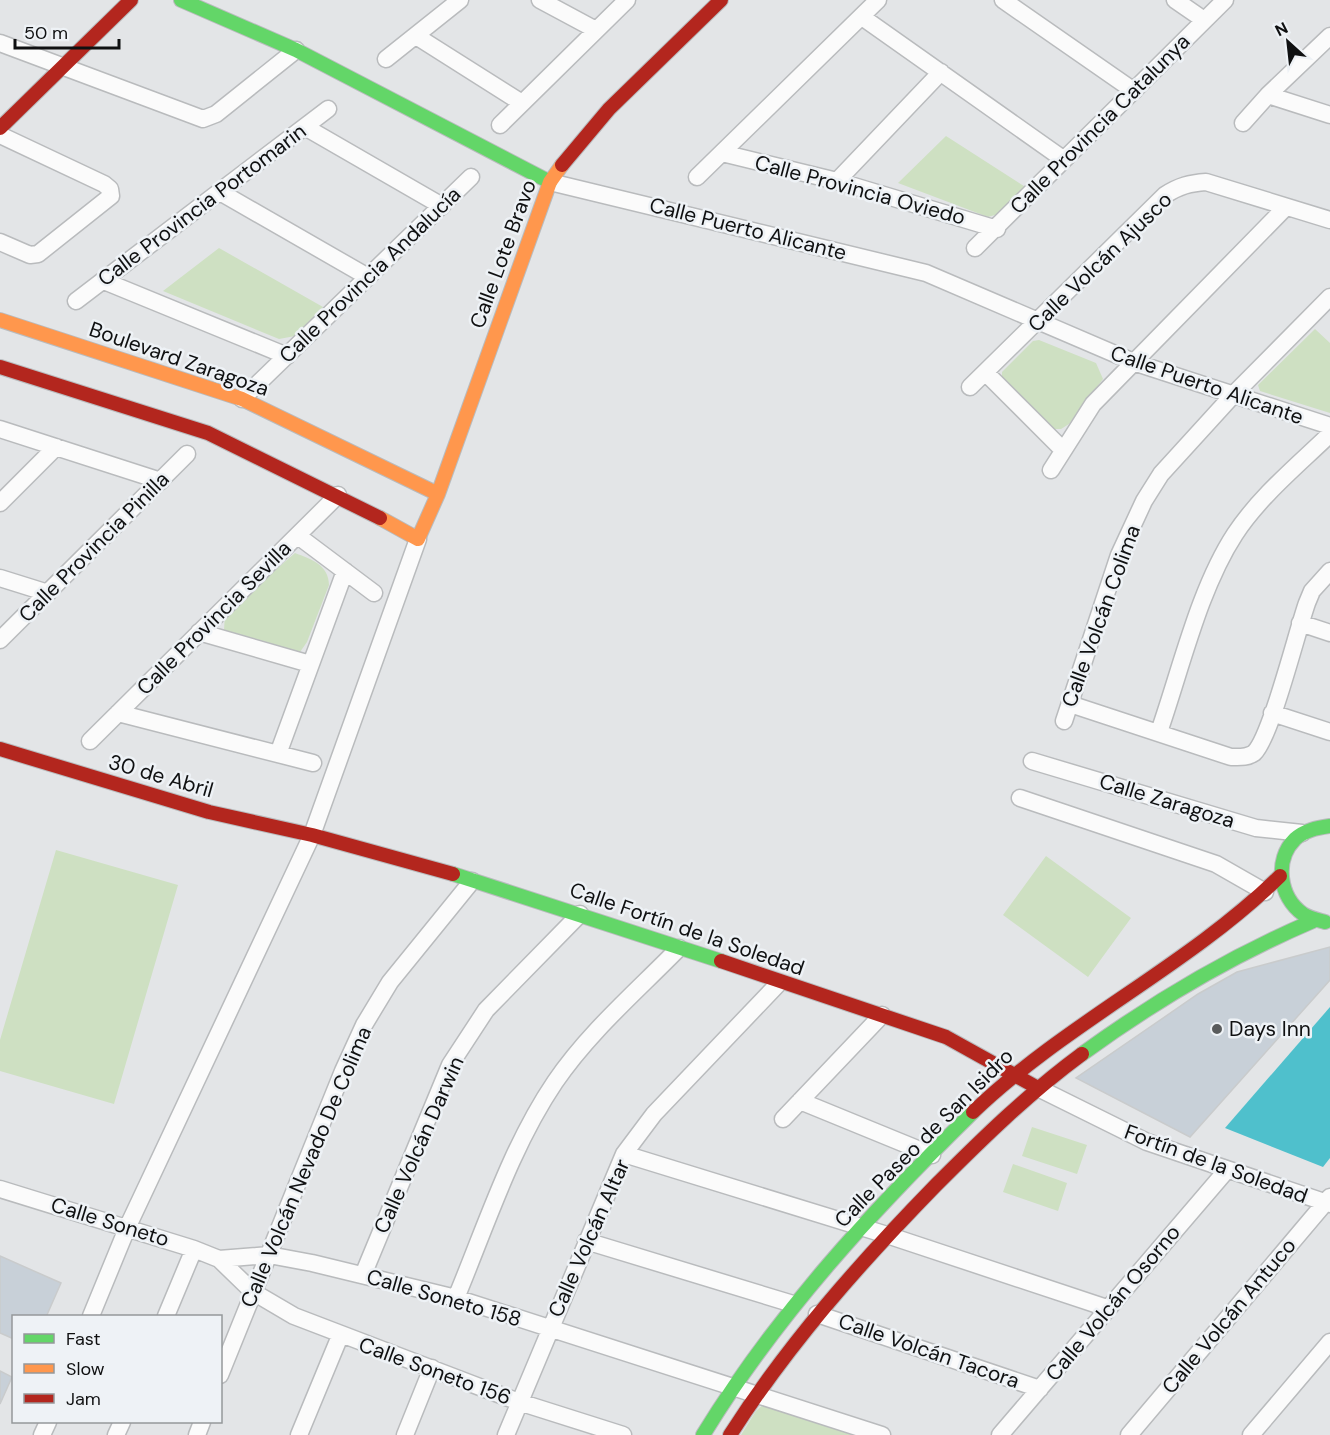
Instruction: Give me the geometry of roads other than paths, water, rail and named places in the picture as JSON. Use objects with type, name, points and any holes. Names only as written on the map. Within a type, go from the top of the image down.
[{"type":"street","points":[[0,128],[131,0]]},
{"type":"street","name":"Calle Puerto Alicante","points":[[181,0],[296,50],[550,182],[926,273],[1136,363],[1330,426]]},
{"type":"street","points":[[386,59],[460,0]]},
{"type":"street","points":[[540,0],[596,30]]},
{"type":"street","points":[[500,125],[627,0]]},
{"type":"street","name":"Calle Lote Bravo","points":[[418,540],[438,494],[550,182],[569,154],[597,122],[721,0]]},
{"type":"street","points":[[697,177],[878,0]]},
{"type":"street","points":[[1003,0],[1134,91]]},
{"type":"street","points":[[1174,0],[1204,20]]},
{"type":"street","name":"Calle Provincia Catalunya","points":[[975,248],[997,229],[1063,159],[1225,0]]},
{"type":"street","points":[[862,17],[1063,159]]},
{"type":"street","points":[[416,36],[522,103]]},
{"type":"street","points":[[1243,123],[1268,95],[1330,36]]},
{"type":"street","points":[[0,43],[65,65],[202,119],[216,114],[296,50]]},
{"type":"street","points":[[837,181],[941,72]]},
{"type":"street","points":[[1268,95],[1330,115]]},
{"type":"street","name":"Calle Provincia Portomarin","points":[[76,301],[328,108]]},
{"type":"street","points":[[305,127],[442,206]]},
{"type":"street","points":[[0,135],[104,184],[110,189],[111,196],[38,254],[30,255],[0,242]]},
{"type":"street","name":"Calle Provincia Oviedo","points":[[722,153],[837,181],[997,229]]},
{"type":"street","name":"Calle Provincia Andalucía","points":[[242,399],[471,177]]},
{"type":"street","name":"Calle Volcán Ajusco","points":[[970,387],[1165,195],[1177,187],[1206,182],[1330,220]]},
{"type":"street","points":[[220,192],[368,277]]},
{"type":"street","points":[[1051,470],[1062,449],[1093,404],[1136,363],[1286,207]]},
{"type":"street","points":[[104,280],[287,356]]},
{"type":"street","name":"Calle Volcán Colima","points":[[1064,721],[1119,555],[1144,501],[1181,449],[1330,297]]},
{"type":"street","name":"Boulevard Zaragoza","points":[[0,320],[242,399],[438,494]]},
{"type":"street","points":[[0,367],[208,433],[338,495],[418,540],[312,835],[128,1226],[92,1315]]},
{"type":"street","points":[[986,373],[1062,449]]},
{"type":"street","points":[[0,429],[161,481]]},
{"type":"street","points":[[1159,732],[1215,568],[1236,532],[1330,434]]},
{"type":"street","points":[[0,504],[56,447]]},
{"type":"street","name":"Calle Provincia Pinilla","points":[[0,640],[187,454]]},
{"type":"street","name":"Calle Provincia Sevilla","points":[[90,741],[338,495]]},
{"type":"street","points":[[298,536],[374,593]]},
{"type":"street","points":[[278,754],[345,571]]},
{"type":"street","points":[[1070,704],[1232,757],[1243,758],[1254,753],[1272,713],[1312,591],[1330,571]]},
{"type":"street","points":[[0,578],[48,593]]},
{"type":"street","points":[[1300,623],[1330,633]]},
{"type":"street","points":[[199,632],[310,664]]},
{"type":"street","points":[[118,713],[312,763]]},
{"type":"street","points":[[1272,713],[1330,732]]},
{"type":"street","name":"30 de Abril","points":[[0,749],[209,812],[312,835]]},
{"type":"street","name":"Calle Zaragoza","points":[[1032,761],[1256,828],[1302,833]]},
{"type":"street","name":"Calle Zaragoza","points":[[1020,798],[1216,864],[1265,892]]},
{"type":"street","points":[[1330,826],[1321,826],[1302,833],[1290,844],[1283,859],[1280,876],[1283,890],[1290,903],[1300,914],[1313,921],[1330,922]]},
{"type":"street","name":"Calle Fortín de la Soledad","points":[[312,835],[580,914],[779,983],[946,1037],[1016,1073],[1038,1088]]},
{"type":"street","name":"Calle Paseo de San Isidro","points":[[703,1435],[731,1388],[793,1304],[932,1155],[1016,1073],[1094,1014],[1214,936],[1280,876]]},
{"type":"street","name":"Calle Volcán Nevado De Colima","points":[[222,1370],[364,1025],[390,982],[472,881]]},
{"type":"street","name":"Calle Volcán Darwin","points":[[363,1275],[450,1065],[486,1010],[580,914]]},
{"type":"street","name":"Calle Paseo de San Isidro","points":[[730,1435],[755,1396],[817,1314],[887,1235],[989,1132],[1038,1088],[1106,1038],[1178,990],[1269,938],[1313,921]]},
{"type":"street","points":[[456,1298],[519,1145],[555,1082],[599,1030],[679,948]]},
{"type":"street","name":"Calle Volcán Altar","points":[[506,1435],[624,1154],[654,1114],[779,983]]},
{"type":"street","points":[[783,1119],[882,1015]]},
{"type":"street","name":"Fortín de la Soledad","points":[[1038,1088],[1148,1142],[1226,1171],[1328,1201]]},
{"type":"street","points":[[800,1101],[932,1155]]},
{"type":"street","points":[[624,1154],[887,1235],[1107,1308]]},
{"type":"street","name":"Calle Volcán Osorno","points":[[1000,1435],[1226,1171]]},
{"type":"street","name":"Calle Soneto","points":[[0,1189],[128,1226],[219,1259],[253,1292]]},
{"type":"street","name":"Calle Volcán Antuco","points":[[1129,1435],[1328,1201]]},
{"type":"street","points":[[586,1241],[793,1304]]},
{"type":"street","points":[[167,1315],[194,1249]]},
{"type":"street","name":"Calle Soneto","points":[[219,1259],[268,1256]]},
{"type":"street","name":"Calle Soneto 158","points":[[268,1256],[363,1275],[456,1298],[755,1396]]},
{"type":"street","name":"Calle Soneto 156","points":[[253,1292],[294,1316],[340,1336],[432,1368],[519,1402],[624,1435]]},
{"type":"street","name":"Calle Volcán Tacora","points":[[817,1314],[1040,1389]]},
{"type":"street","points":[[299,1435],[340,1336]]},
{"type":"street","points":[[1251,1435],[1330,1342]]},
{"type":"street","points":[[405,1435],[432,1368]]},
{"type":"street","points":[[755,1396],[882,1435]]},
{"type":"water","points":[[1330,1007],[1330,1158],[1323,1167],[1225,1128]]},
{"type":"place","name":"Days Inn","points":[[1217,1029]]}]
